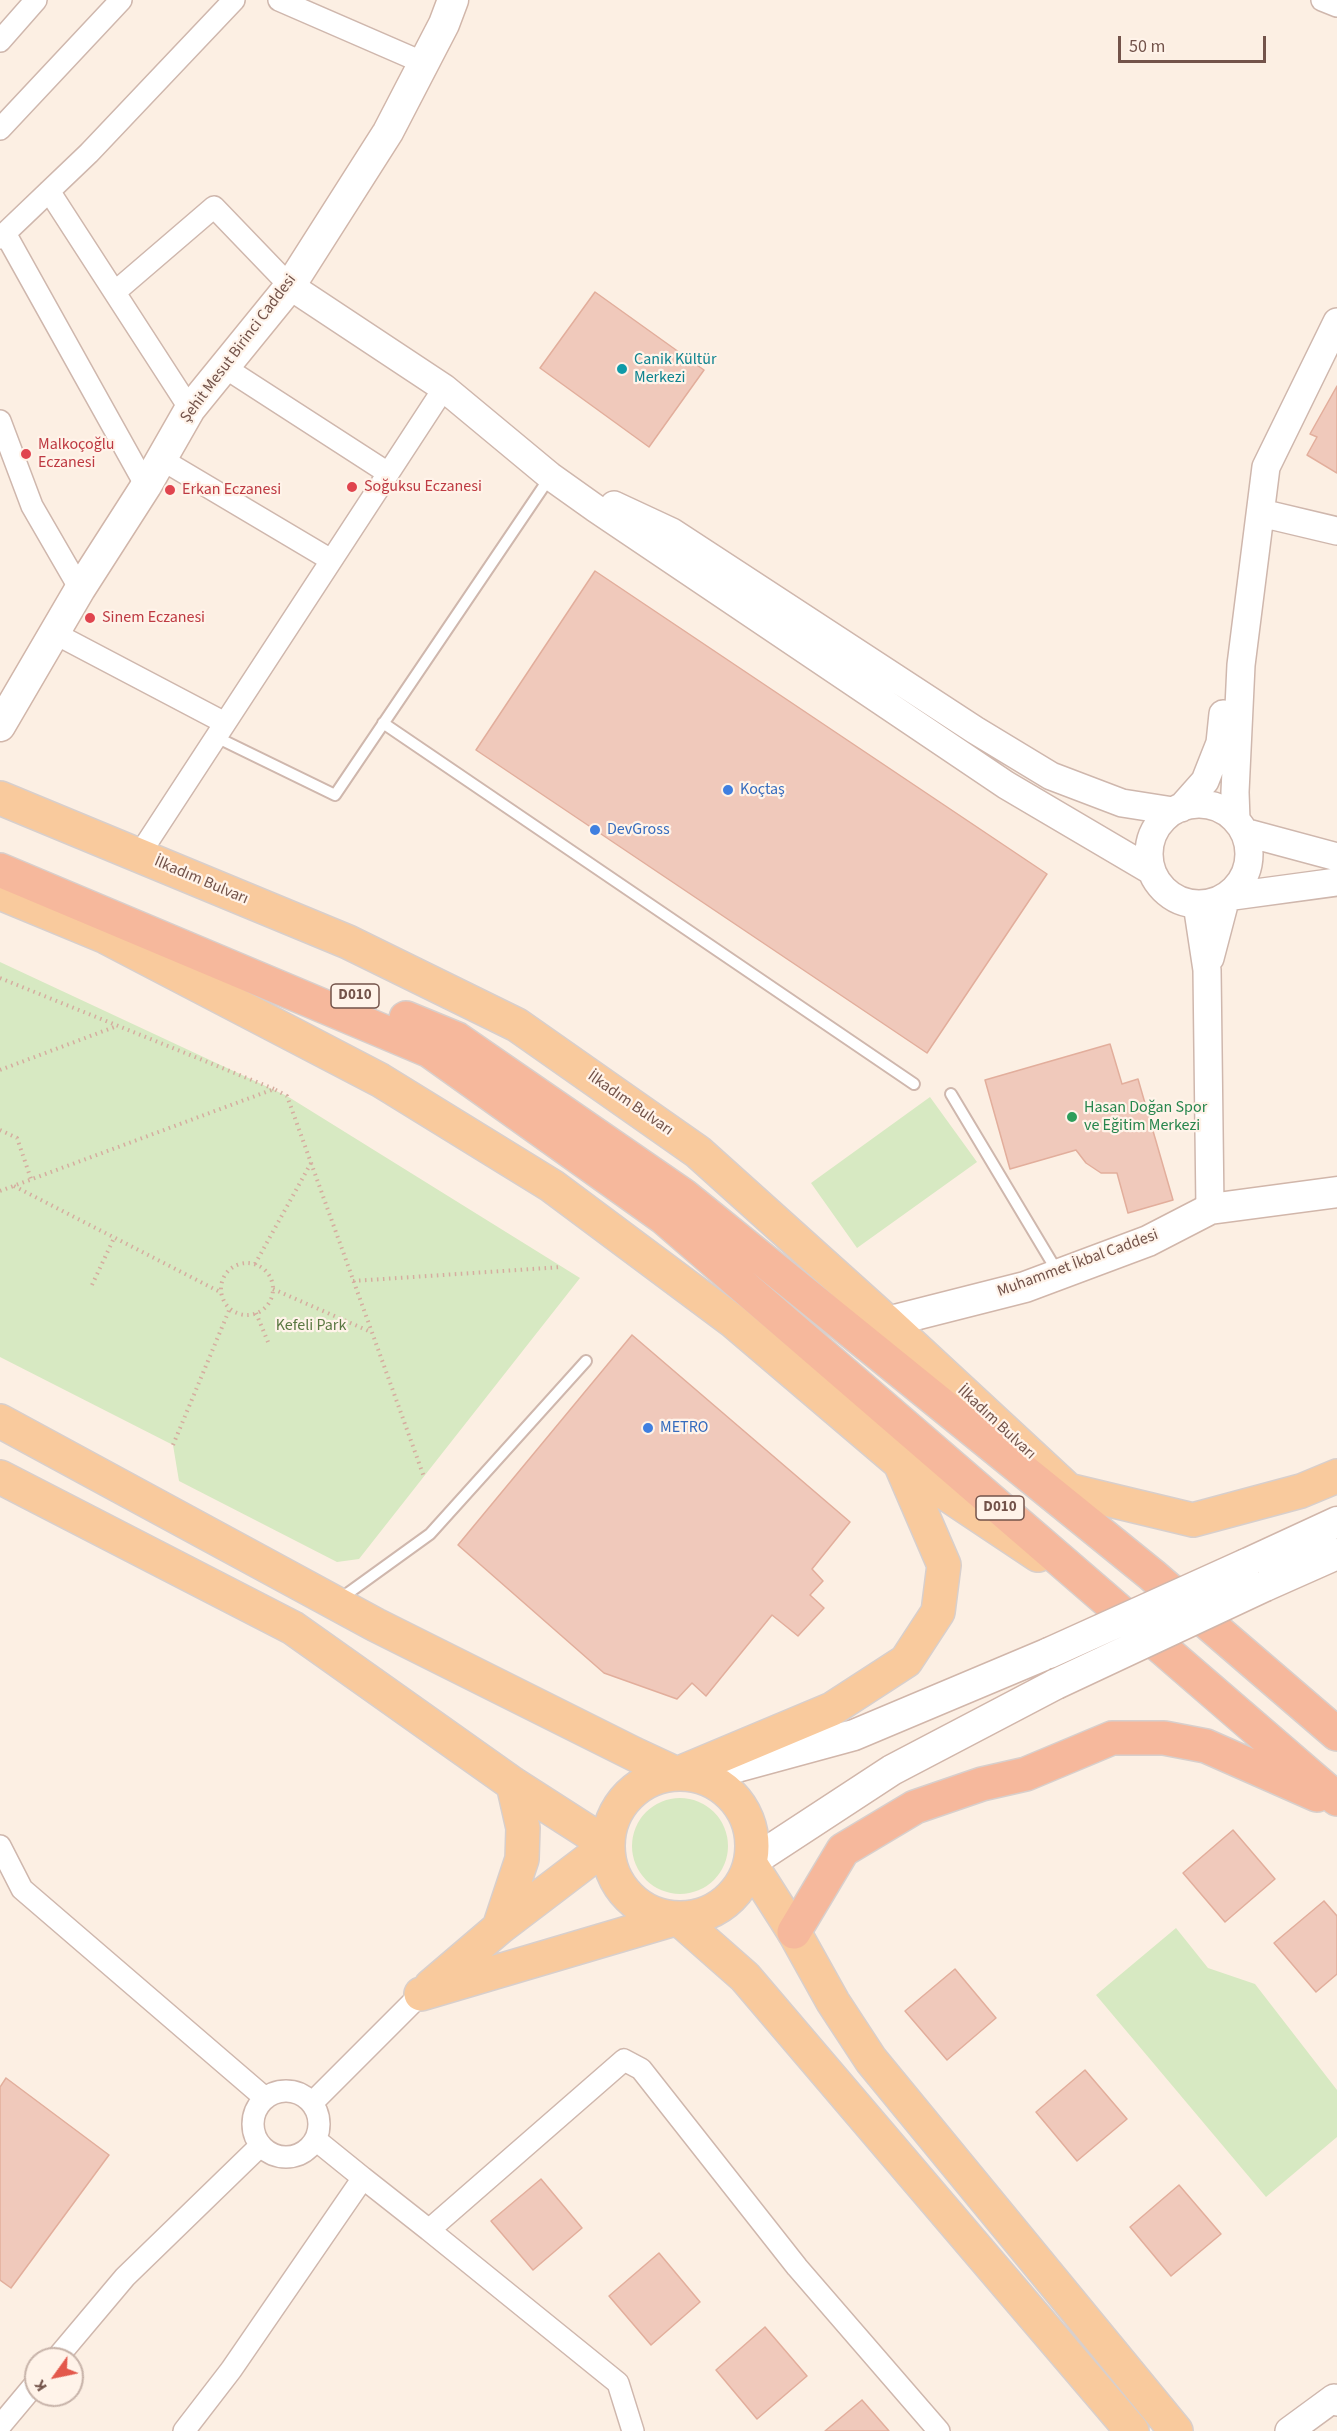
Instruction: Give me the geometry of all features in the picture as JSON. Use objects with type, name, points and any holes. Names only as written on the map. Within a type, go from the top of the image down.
[{"type":"highway","name":"İlkadım Bulvarı","points":[[0,847],[457,1039],[1152,1575],[1337,1734]]},
{"type":"highway","name":"İlkadım Bulvarı","points":[[0,870],[430,1051],[673,1206],[1113,1605],[1337,1799]]},
{"type":"highway","points":[[794,1932],[843,1850],[915,1807],[982,1784],[1026,1774],[1112,1738],[1164,1738],[1206,1746],[1337,1804]]},
{"type":"main road","name":"Şehit Mesut Birinci Caddesi","points":[[0,726],[80,589],[146,486],[190,409],[290,286],[388,132],[444,24],[453,0]]},
{"type":"main road","name":"İlkadım Bulvarı","points":[[0,798],[348,942],[517,1025],[698,1152],[887,1322],[1068,1490],[1152,1575]]},
{"type":"main road","name":"İlkadım Bulvarı","points":[[0,893],[106,937],[381,1080],[552,1186],[733,1321],[900,1463],[1113,1605]]},
{"type":"main road","name":"Muhammet İkbal Caddesi","points":[[887,1322],[1025,1287],[1149,1241],[1210,1209],[1337,1192]]},
{"type":"main road","points":[[0,1421],[335,1603],[623,1749],[677,1774],[699,1776],[719,1785],[736,1800],[747,1819],[752,1841],[750,1863],[741,1886],[724,1904],[702,1915],[678,1918],[421,1994]]},
{"type":"main road","points":[[677,1774],[832,1709],[906,1661],[938,1612],[944,1565],[900,1463]]},
{"type":"main road","points":[[1068,1490],[1193,1520],[1301,1491],[1337,1476]]},
{"type":"main road","points":[[0,1477],[283,1622],[513,1784],[608,1845]]},
{"type":"main road","points":[[750,1863],[892,1770],[1256,1575],[1337,1522]]},
{"type":"main road","points":[[1132,2431],[745,1977],[678,1918],[656,1914],[637,1904],[621,1888],[611,1868],[608,1845],[611,1824],[621,1804],[636,1788],[655,1778],[729,1769],[854,1735],[1049,1653],[1256,1575],[1337,1554]]},
{"type":"main road","points":[[499,1928],[522,1858],[523,1828],[513,1784]]},
{"type":"main road","points":[[421,1994],[499,1928],[608,1845]]},
{"type":"main road","points":[[750,1863],[794,1932],[833,2002],[871,2060],[1176,2431]]},
{"type":"street","points":[[0,41],[36,0]]},
{"type":"street","points":[[0,129],[121,0]]},
{"type":"street","points":[[146,486],[2,236],[89,153],[234,0]]},
{"type":"street","points":[[279,0],[424,63]]},
{"type":"street","points":[[1322,0],[1337,6]]},
{"type":"street","points":[[50,191],[190,409]]},
{"type":"street","points":[[115,292],[214,207],[290,286],[444,388],[550,476],[595,508],[1006,785],[1152,871]]},
{"type":"street","points":[[1207,970],[1226,897],[1237,888],[1245,875],[1249,861],[1249,846],[1240,826],[1234,792],[1241,665],[1266,467],[1337,322]]},
{"type":"street","points":[[224,367],[388,472]]},
{"type":"street","points":[[139,855],[444,388]]},
{"type":"street","points":[[2,433],[32,506],[80,589]]},
{"type":"street","points":[[161,459],[331,560]]},
{"type":"street","points":[[550,476],[672,532],[975,730],[1051,776],[1122,803],[1177,810],[1189,805],[1206,804],[1222,810],[1240,826],[1337,857]]},
{"type":"street","points":[[1264,481],[1242,539],[1230,625],[1220,744],[1205,781],[1177,810],[1160,822],[1152,837],[1149,854],[1152,871],[1159,884],[1170,894],[1183,902],[1197,904],[1212,903],[1226,897],[1337,882]]},
{"type":"street","points":[[1261,513],[1337,531]]},
{"type":"street","points":[[54,633],[221,730]]},
{"type":"street","points":[[1197,904],[1207,970],[1210,1209]]},
{"type":"street","points":[[0,1846],[22,1889],[265,2098]]},
{"type":"street","points":[[312,2103],[421,1994]]},
{"type":"street","points":[[429,2230],[624,2060],[641,2069],[796,2267],[939,2431]]},
{"type":"street","points":[[290,2091],[302,2094],[312,2103],[319,2115],[320,2128],[316,2140],[308,2151],[296,2157],[283,2158],[270,2154],[260,2145],[254,2134],[252,2121],[256,2108],[265,2098],[276,2092],[290,2091]]},
{"type":"street","points":[[316,2140],[618,2383],[633,2431]]},
{"type":"street","points":[[66,2347],[125,2277],[260,2145]]},
{"type":"street","points":[[184,2431],[231,2370],[363,2178]]},
{"type":"street","points":[[4,2413],[24,2394]]},
{"type":"street","points":[[1289,2431],[1336,2400]]},
{"type":"lane","points":[[221,730],[336,795],[550,476]]},
{"type":"lane","points":[[383,723],[914,1084]]},
{"type":"lane","points":[[951,1094],[1059,1274]]},
{"type":"lane","points":[[335,1603],[430,1534],[586,1361]]},
{"type":"path","points":[[0,978],[287,1096],[424,1477]]},
{"type":"path","points":[[0,1070],[117,1026]]},
{"type":"path","points":[[0,1191],[274,1089]]},
{"type":"path","points":[[0,1130],[17,1138],[31,1179]]},
{"type":"path","points":[[255,1264],[311,1162]]},
{"type":"path","points":[[13,1186],[222,1293]]},
{"type":"path","points":[[92,1285],[114,1238]]},
{"type":"path","points":[[239,1264],[255,1264],[268,1273],[273,1288],[268,1304],[256,1313],[247,1315],[230,1308],[222,1293],[222,1284],[231,1269],[239,1264]]},
{"type":"path","points":[[353,1281],[562,1267]]},
{"type":"path","points":[[273,1288],[372,1333]]},
{"type":"path","points":[[173,1445],[230,1308]]},
{"type":"path","points":[[256,1313],[268,1342]]},
{"type":"green space","name":"Kefeli Park","points":[[0,962],[287,1096],[580,1278],[359,1559],[337,1562],[179,1481],[173,1445],[0,1357]]},
{"type":"green space","points":[[930,1097],[977,1162],[857,1248],[811,1183]]},
{"type":"green space","points":[[680,1798],[698,1802],[714,1812],[724,1828],[728,1846],[724,1864],[714,1880],[698,1890],[680,1894],[662,1890],[646,1880],[636,1864],[632,1846],[636,1828],[646,1812],[662,1802]]},
{"type":"green space","points":[[1176,1928],[1208,1968],[1255,1984],[1337,2090],[1337,2137],[1266,2197],[1096,1995]]},
{"type":"building","name":"Canik Kültür Merkezi","points":[[595,292],[704,370],[649,447],[540,368]]},
{"type":"building","points":[[1337,386],[1337,473],[1307,455],[1317,437],[1310,434]]},
{"type":"building","name":"Koçtaş","points":[[595,571],[1047,874],[927,1053],[476,750]]},
{"type":"building","name":"Hasan Doğan Spor ve Eğitim Merkezi","points":[[1110,1044],[1122,1084],[1138,1079],[1173,1200],[1128,1213],[1117,1173],[1101,1173],[1086,1163],[1076,1150],[1010,1169],[985,1080]]},
{"type":"building","name":"METRO","points":[[632,1335],[850,1522],[812,1569],[823,1581],[810,1595],[824,1608],[798,1636],[772,1615],[706,1696],[692,1683],[677,1699],[604,1673],[458,1545]]},
{"type":"building","points":[[1233,1830],[1275,1879],[1225,1922],[1183,1873]]},
{"type":"building","points":[[1324,1901],[1337,1916],[1337,1974],[1316,1992],[1274,1943]]},
{"type":"building","points":[[955,1969],[996,2018],[947,2060],[905,2011]]},
{"type":"building","points":[[1085,2070],[1127,2119],[1077,2161],[1036,2112]]},
{"type":"building","points":[[6,2078],[109,2155],[11,2288],[0,2280],[0,2087]]},
{"type":"building","points":[[541,2179],[582,2228],[533,2270],[491,2221]]},
{"type":"building","points":[[1179,2185],[1221,2234],[1171,2276],[1130,2227]]},
{"type":"building","points":[[659,2253],[700,2302],[651,2345],[609,2296]]},
{"type":"building","points":[[765,2327],[807,2376],[757,2419],[716,2370]]},
{"type":"building","points":[[862,2400],[889,2431],[825,2431]]},
{"type":"place","name":"Canik Kültür Merkezi","points":[[622,369]]},
{"type":"place","name":"Malkoçoğlu Eczanesi","points":[[26,454]]},
{"type":"place","name":"Soğuksu Eczanesi","points":[[352,487]]},
{"type":"place","name":"Erkan Eczanesi","points":[[170,490]]},
{"type":"place","name":"Sinem Eczanesi","points":[[90,618]]},
{"type":"place","name":"Koçtaş","points":[[728,790]]},
{"type":"place","name":"DevGross","points":[[595,830]]},
{"type":"place","name":"Hasan Doğan Spor ve Eğitim Merkezi","points":[[1072,1117]]},
{"type":"place","name":"METRO","points":[[648,1428]]}]
